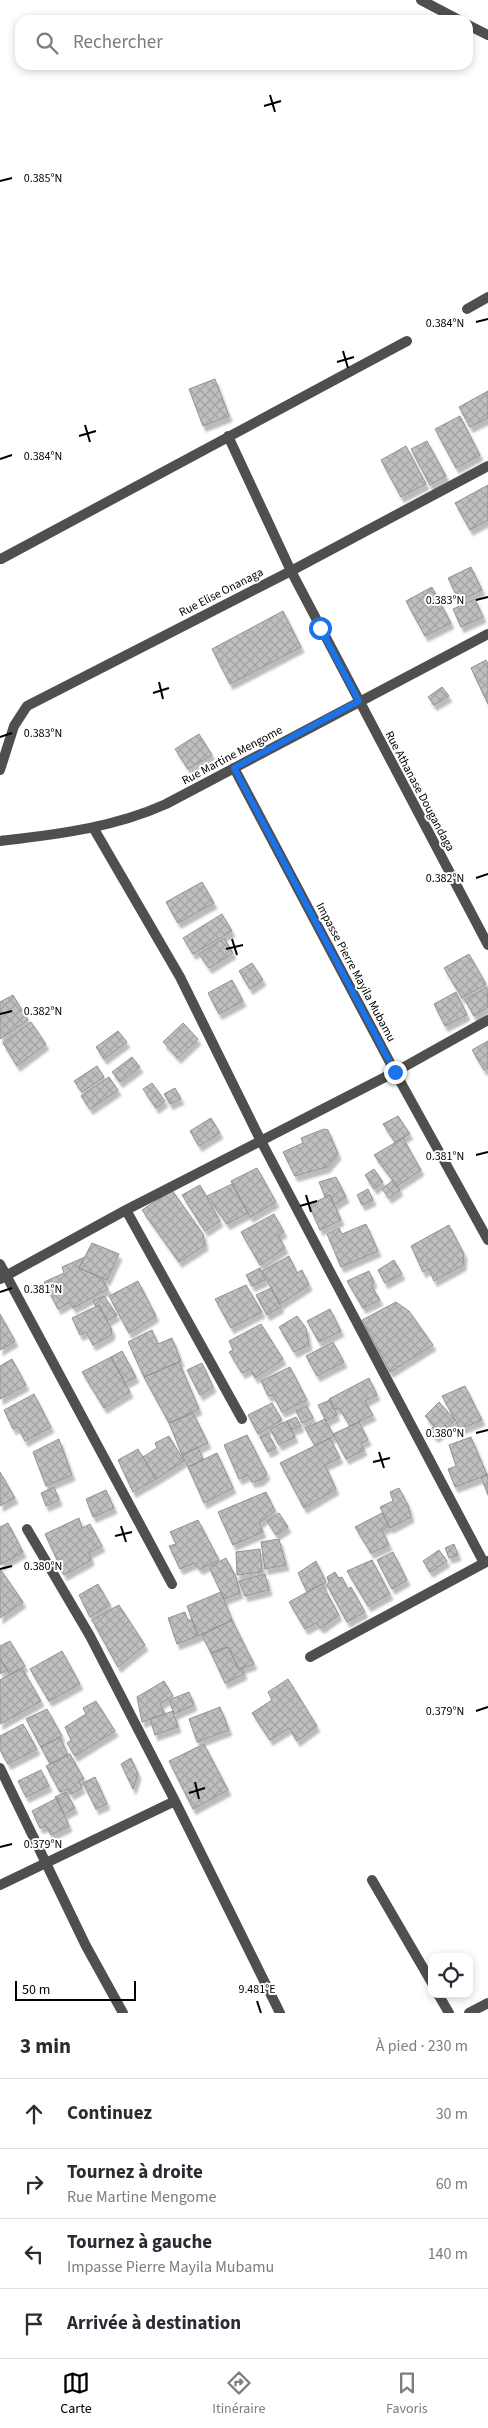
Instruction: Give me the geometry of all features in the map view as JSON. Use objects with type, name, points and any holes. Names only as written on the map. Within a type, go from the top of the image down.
[{"type":"street","points":[[421,0],[450,15]]},
{"type":"street","points":[[473,27],[488,35]]},
{"type":"street","points":[[467,309],[488,297]]},
{"type":"street","points":[[2,559],[407,341]]},
{"type":"street","name":"Rue Athanase Dougandaga","points":[[228,436],[291,571],[488,945]]},
{"type":"street","name":"Rue Elise Onanaga","points":[[0,770],[14,726],[27,706],[291,571],[488,466]]},
{"type":"street","name":"Rue Martine Mengome","points":[[0,841],[94,828],[140,816],[488,634]]},
{"type":"street","name":"Impasse Pierre Mayila Mubamu","points":[[234,768],[395,1072],[488,1240]]},
{"type":"street","points":[[94,828],[180,977],[261,1142],[486,1562],[310,1657]]},
{"type":"street","points":[[3,1277],[126,1210],[395,1072],[488,1020]]},
{"type":"street","points":[[126,1210],[242,1420]]},
{"type":"street","points":[[0,1264],[3,1277],[172,1584]]},
{"type":"street","points":[[27,1529],[90,1636],[176,1801],[280,2013]]},
{"type":"street","points":[[0,1768],[48,1862],[86,1946],[123,2013]]},
{"type":"street","points":[[0,1885],[176,1801]]},
{"type":"street","points":[[372,1880],[428,1976]]},
{"type":"street","points":[[441,1998],[450,2013]]},
{"type":"street","points":[[469,2013],[488,2003]]},
{"type":"building","points":[[215,379],[229,416],[203,426],[189,389]]},
{"type":"building","points":[[488,391],[488,418],[470,427],[459,407]]},
{"type":"building","points":[[460,416],[480,455],[456,468],[435,429]]},
{"type":"building","points":[[427,441],[446,476],[430,485],[411,449]]},
{"type":"building","points":[[406,446],[426,484],[401,497],[381,460]]},
{"type":"building","points":[[488,485],[488,520],[470,530],[455,503]]},
{"type":"building","points":[[471,567],[482,590],[459,601],[448,578]]},
{"type":"building","points":[[432,587],[451,623],[425,636],[406,601]]},
{"type":"building","points":[[475,599],[483,617],[461,627],[453,609]]},
{"type":"building","points":[[283,611],[301,647],[230,684],[212,649]]},
{"type":"building","points":[[486,660],[488,664],[488,704],[471,668]]},
{"type":"building","points":[[442,687],[449,696],[434,705],[428,697]]},
{"type":"building","points":[[199,734],[212,755],[188,769],[175,749]]},
{"type":"building","points":[[202,882],[214,903],[178,923],[166,902]]},
{"type":"building","points":[[222,914],[232,931],[193,954],[183,938]]},
{"type":"building","points":[[224,938],[233,953],[209,968],[199,954]]},
{"type":"building","points":[[469,954],[486,984],[462,998],[444,968]]},
{"type":"building","points":[[252,963],[263,980],[250,989],[239,971]]},
{"type":"building","points":[[232,980],[243,1001],[219,1014],[208,993]]},
{"type":"building","points":[[487,987],[488,1007],[474,1016],[465,1000]]},
{"type":"building","points":[[456,992],[467,1015],[445,1026],[434,1004]]},
{"type":"building","points":[[13,995],[28,1020],[0,1039],[0,1002]]},
{"type":"building","points":[[31,1022],[46,1044],[17,1066],[3,1043]]},
{"type":"building","points":[[183,1023],[198,1039],[178,1058],[163,1042]]},
{"type":"building","points":[[118,1031],[127,1042],[104,1059],[96,1047]]},
{"type":"building","points":[[488,1041],[488,1068],[484,1070],[472,1050]]},
{"type":"building","points":[[132,1057],[140,1067],[120,1082],[112,1072]]},
{"type":"building","points":[[97,1066],[104,1077],[82,1092],[74,1081]]},
{"type":"building","points":[[109,1077],[118,1090],[90,1109],[81,1096]]},
{"type":"building","points":[[152,1083],[165,1101],[156,1108],[143,1089]]},
{"type":"building","points":[[175,1088],[181,1099],[170,1104],[164,1094]]},
{"type":"building","points":[[398,1116],[410,1134],[395,1142],[383,1124]]},
{"type":"building","points":[[211,1118],[220,1133],[199,1146],[190,1131]]},
{"type":"building","points":[[324,1129],[328,1130],[338,1154],[327,1167],[295,1176],[283,1152],[303,1143],[301,1138]]},
{"type":"building","points":[[403,1138],[421,1170],[397,1186],[374,1155]]},
{"type":"building","points":[[257,1168],[276,1202],[250,1217],[231,1181]]},
{"type":"building","points":[[374,1169],[383,1182],[374,1189],[365,1175]]},
{"type":"building","points":[[336,1177],[346,1197],[334,1205],[330,1195],[325,1197],[319,1182]]},
{"type":"building","points":[[393,1180],[400,1190],[389,1198],[382,1189]]},
{"type":"building","points":[[232,1184],[248,1213],[227,1224],[207,1196]]},
{"type":"building","points":[[200,1185],[220,1221],[205,1231],[182,1195]]},
{"type":"building","points":[[368,1189],[373,1200],[362,1205],[357,1195]]},
{"type":"building","points":[[172,1190],[203,1234],[205,1245],[179,1262],[142,1210]]},
{"type":"building","points":[[330,1195],[341,1220],[320,1230],[309,1205]]},
{"type":"building","points":[[274,1214],[284,1232],[278,1235],[285,1248],[260,1265],[241,1232]]},
{"type":"building","points":[[366,1224],[378,1251],[341,1267],[327,1234],[339,1228],[342,1234]]},
{"type":"building","points":[[449,1225],[464,1254],[463,1265],[434,1281],[429,1269],[423,1272],[411,1246]]},
{"type":"building","points":[[92,1243],[119,1254],[107,1280],[79,1268]]},
{"type":"building","points":[[289,1256],[297,1273],[302,1270],[309,1285],[280,1304],[262,1271]]},
{"type":"building","points":[[85,1257],[79,1268],[102,1278],[108,1289],[73,1308],[70,1302],[58,1309],[44,1282],[64,1273],[62,1267]]},
{"type":"building","points":[[394,1260],[402,1274],[385,1283],[378,1270]]},
{"type":"building","points":[[260,1268],[265,1280],[252,1286],[246,1275]]},
{"type":"building","points":[[369,1271],[374,1282],[371,1285],[380,1300],[363,1308],[347,1281]]},
{"type":"building","points":[[138,1281],[156,1316],[129,1333],[109,1296]]},
{"type":"building","points":[[246,1285],[262,1312],[231,1328],[215,1299]]},
{"type":"building","points":[[271,1288],[281,1307],[267,1315],[256,1295]]},
{"type":"building","points":[[104,1296],[117,1315],[107,1321],[99,1305],[96,1307],[93,1301]]},
{"type":"building","points":[[396,1302],[409,1311],[433,1345],[390,1372],[362,1320]]},
{"type":"building","points":[[99,1305],[112,1330],[111,1335],[93,1345],[86,1332],[80,1335],[72,1318]]},
{"type":"building","points":[[330,1309],[341,1331],[319,1342],[307,1321]]},
{"type":"building","points":[[0,1314],[15,1341],[0,1350]]},
{"type":"building","points":[[297,1316],[306,1328],[309,1345],[294,1352],[279,1327]]},
{"type":"building","points":[[261,1324],[283,1359],[255,1378],[250,1369],[242,1373],[229,1352],[233,1350],[229,1341]]},
{"type":"building","points":[[152,1330],[158,1344],[172,1338],[181,1361],[144,1377],[128,1342]]},
{"type":"building","points":[[333,1342],[344,1362],[317,1376],[306,1356]]},
{"type":"building","points":[[122,1351],[136,1377],[125,1383],[111,1357]]},
{"type":"building","points":[[111,1357],[130,1392],[104,1408],[82,1372]]},
{"type":"building","points":[[12,1359],[26,1385],[0,1399],[0,1366]]},
{"type":"building","points":[[179,1362],[199,1409],[169,1423],[144,1377]]},
{"type":"building","points":[[202,1363],[213,1387],[200,1395],[187,1370]]},
{"type":"building","points":[[290,1367],[307,1400],[282,1412],[273,1395],[268,1396],[261,1381]]},
{"type":"building","points":[[369,1378],[377,1395],[365,1401],[373,1415],[350,1426],[339,1408],[334,1409],[329,1399]]},
{"type":"building","points":[[465,1386],[482,1420],[460,1429],[442,1396]]},
{"type":"building","points":[[34,1394],[51,1427],[25,1441],[18,1427],[13,1429],[4,1410]]},
{"type":"building","points":[[330,1400],[337,1415],[326,1421],[318,1405]]},
{"type":"building","points":[[439,1402],[455,1420],[436,1437],[429,1431],[434,1426],[425,1416]]},
{"type":"building","points":[[272,1403],[282,1420],[258,1434],[248,1415]]},
{"type":"building","points":[[307,1406],[313,1418],[302,1423],[296,1411]]},
{"type":"building","points":[[193,1413],[208,1443],[182,1455],[169,1423]]},
{"type":"building","points":[[296,1417],[301,1426],[291,1430],[287,1421]]},
{"type":"building","points":[[325,1419],[334,1436],[315,1446],[305,1428]]},
{"type":"building","points":[[287,1421],[295,1437],[279,1445],[270,1429]]},
{"type":"building","points":[[359,1422],[368,1440],[361,1443],[364,1450],[346,1459],[333,1434]]},
{"type":"building","points":[[268,1433],[276,1448],[268,1452],[260,1437]]},
{"type":"building","points":[[247,1435],[267,1474],[261,1480],[252,1482],[248,1475],[239,1479],[224,1445]]},
{"type":"building","points":[[169,1436],[184,1461],[156,1479],[143,1457],[157,1448],[155,1443]]},
{"type":"building","points":[[471,1437],[487,1475],[455,1487],[448,1469],[456,1466],[449,1445]]},
{"type":"building","points":[[330,1438],[340,1458],[325,1465],[336,1489],[304,1508],[280,1463]]},
{"type":"building","points":[[59,1439],[72,1475],[46,1486],[33,1452]]},
{"type":"building","points":[[198,1447],[203,1460],[188,1467],[182,1455]]},
{"type":"building","points":[[138,1449],[156,1479],[133,1492],[118,1460]]},
{"type":"building","points":[[217,1453],[233,1488],[204,1503],[188,1467]]},
{"type":"building","points":[[0,1472],[15,1498],[0,1506]]},
{"type":"building","points":[[488,1474],[488,1495],[481,1477]]},
{"type":"building","points":[[54,1487],[59,1500],[46,1506],[41,1493]]},
{"type":"building","points":[[399,1488],[408,1505],[411,1517],[390,1528],[380,1507],[393,1501],[390,1492]]},
{"type":"building","points":[[106,1490],[114,1508],[93,1517],[86,1499]]},
{"type":"building","points":[[266,1492],[275,1511],[259,1523],[263,1532],[233,1545],[218,1512]]},
{"type":"building","points":[[279,1513],[288,1527],[276,1535],[267,1521]]},
{"type":"building","points":[[382,1513],[389,1526],[382,1530],[389,1545],[371,1553],[355,1527]]},
{"type":"building","points":[[79,1518],[82,1528],[90,1524],[102,1546],[89,1553],[91,1560],[64,1575],[45,1534]]},
{"type":"building","points":[[198,1520],[219,1560],[200,1569],[194,1563],[180,1569],[169,1546],[176,1544],[170,1532]]},
{"type":"building","points":[[8,1523],[23,1552],[0,1565],[0,1527]]},
{"type":"building","points":[[279,1539],[286,1565],[265,1569],[261,1542]]},
{"type":"building","points":[[454,1544],[458,1555],[449,1558],[445,1548]]},
{"type":"building","points":[[260,1549],[262,1572],[237,1575],[236,1552]]},
{"type":"building","points":[[439,1550],[447,1561],[430,1572],[423,1561]]},
{"type":"building","points":[[393,1552],[407,1580],[392,1589],[377,1560]]},
{"type":"building","points":[[226,1558],[236,1577],[240,1593],[224,1599],[209,1567]]},
{"type":"building","points":[[372,1560],[390,1594],[368,1606],[347,1571]]},
{"type":"building","points":[[316,1561],[326,1582],[307,1592],[298,1573]]},
{"type":"building","points":[[0,1571],[23,1602],[0,1618]]},
{"type":"building","points":[[335,1572],[339,1578],[342,1577],[348,1589],[351,1587],[365,1612],[347,1622],[327,1585],[329,1582],[327,1577]]},
{"type":"building","points":[[265,1574],[269,1590],[245,1596],[239,1581]]},
{"type":"building","points":[[98,1584],[110,1605],[90,1617],[79,1595]]},
{"type":"building","points":[[322,1584],[339,1615],[321,1628],[316,1623],[305,1629],[289,1602]]},
{"type":"building","points":[[221,1592],[232,1620],[198,1636],[187,1606]]},
{"type":"building","points":[[119,1605],[145,1645],[118,1667],[92,1620]]},
{"type":"building","points":[[185,1612],[188,1621],[192,1619],[198,1636],[177,1644],[168,1618]]},
{"type":"building","points":[[232,1620],[254,1664],[239,1669],[228,1647],[211,1653],[202,1635]]},
{"type":"building","points":[[10,1641],[25,1666],[10,1675],[0,1658],[0,1646]]},
{"type":"building","points":[[228,1647],[239,1669],[242,1668],[244,1674],[225,1683],[211,1653]]},
{"type":"building","points":[[62,1651],[80,1684],[49,1701],[30,1669]]},
{"type":"building","points":[[0,1659],[7,1670],[0,1674]]},
{"type":"building","points":[[22,1668],[41,1701],[0,1724],[0,1680]]},
{"type":"building","points":[[288,1679],[317,1726],[297,1741],[289,1728],[270,1740],[252,1713],[272,1700],[268,1692]]},
{"type":"building","points":[[164,1681],[173,1696],[160,1704],[165,1714],[142,1722],[137,1697]]},
{"type":"building","points":[[189,1692],[194,1705],[174,1714],[169,1700]]},
{"type":"building","points":[[96,1701],[115,1731],[75,1756],[67,1743],[71,1740],[65,1727],[86,1714],[83,1708]]},
{"type":"building","points":[[220,1707],[229,1730],[197,1742],[189,1719]]},
{"type":"building","points":[[47,1709],[62,1736],[41,1747],[26,1719]]},
{"type":"building","points":[[173,1711],[178,1727],[155,1735],[150,1719]]},
{"type":"building","points":[[23,1724],[37,1749],[8,1764],[0,1750],[0,1736]]},
{"type":"building","points":[[60,1737],[68,1755],[50,1764],[41,1747]]},
{"type":"building","points":[[204,1744],[228,1790],[193,1809],[169,1761]]},
{"type":"building","points":[[70,1754],[84,1779],[79,1781],[82,1788],[71,1794],[68,1789],[60,1792],[46,1766]]},
{"type":"building","points":[[131,1758],[138,1774],[133,1789],[121,1764]]},
{"type":"building","points":[[41,1770],[49,1786],[26,1797],[18,1781]]},
{"type":"building","points":[[95,1777],[107,1804],[96,1809],[83,1783]]},
{"type":"building","points":[[66,1792],[75,1808],[64,1814],[55,1797]]},
{"type":"building","points":[[57,1798],[69,1826],[51,1835],[46,1826],[40,1828],[32,1811]]},
{"type":"route","points":[[320,628],[359,701],[234,768],[395,1072]]}]
